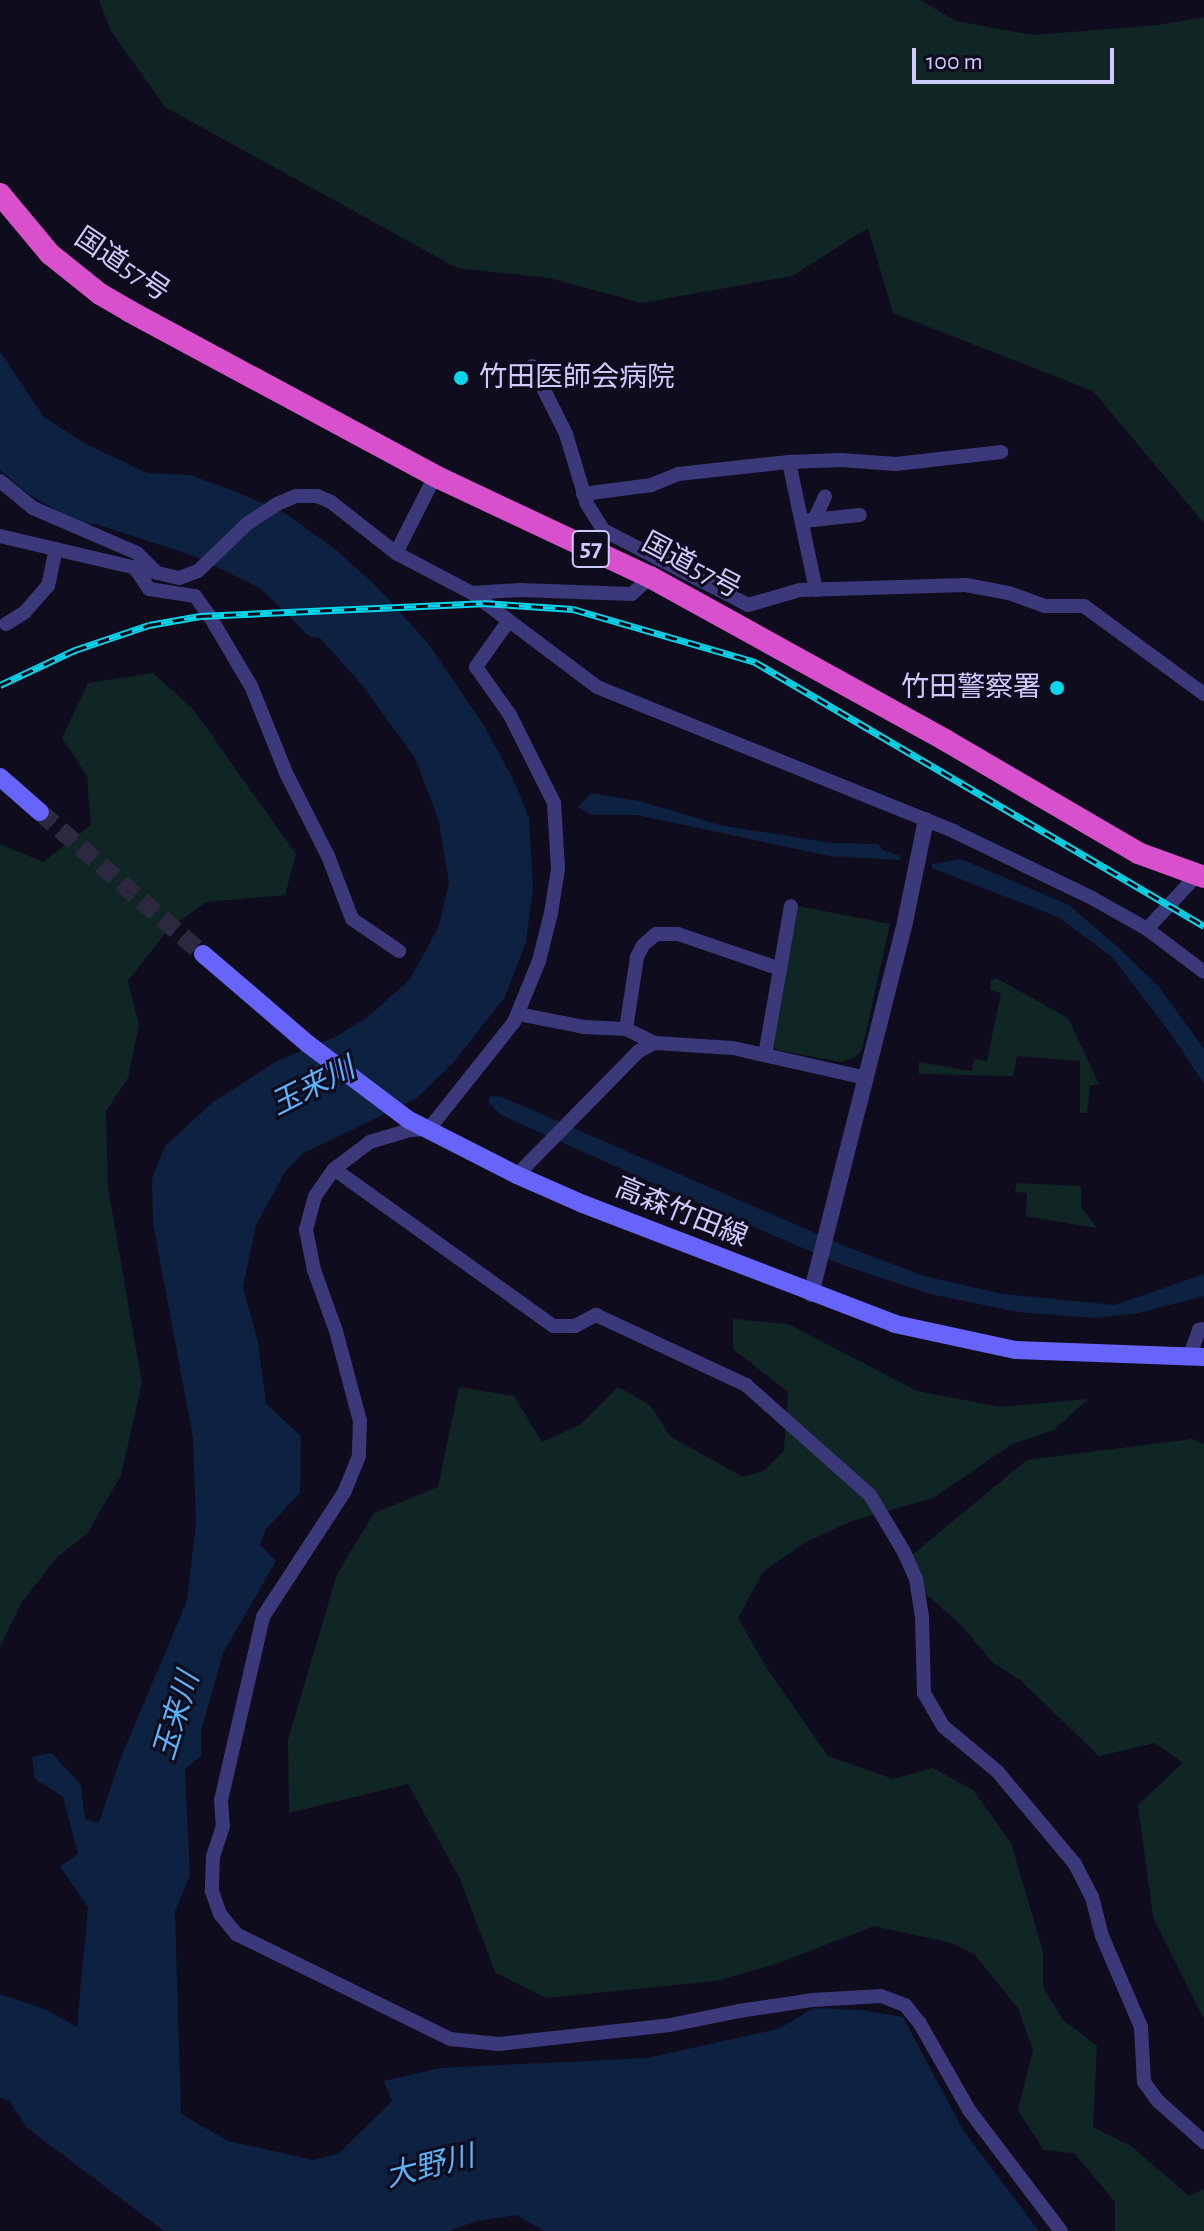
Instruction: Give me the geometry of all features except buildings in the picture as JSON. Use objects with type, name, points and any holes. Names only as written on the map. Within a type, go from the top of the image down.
[{"type":"highway","name":"国道57号","points":[[0,194],[50,254],[100,294],[435,476],[650,577],[945,740],[1126,846],[1167,867],[1200,876]]},
{"type":"main road","points":[[0,777],[40,812]]},
{"type":"main road","name":"高森竹田線","points":[[203,954],[285,1024],[409,1120],[517,1175],[811,1294],[895,1324],[1015,1350],[1197,1356]]},
{"type":"street","points":[[532,366],[566,434],[583,494],[603,530],[748,605],[800,590],[966,585],[1009,593],[1044,606],[1084,606],[1204,694]]},
{"type":"street","points":[[583,494],[651,485],[678,474],[789,462],[841,460],[896,464],[1001,452]]},
{"type":"street","points":[[789,462],[809,520],[816,590]]},
{"type":"street","points":[[396,553],[435,476]]},
{"type":"street","points":[[0,481],[33,508],[137,553],[157,573]]},
{"type":"street","points":[[0,536],[179,578],[198,571],[248,523],[277,504],[296,496],[317,496],[331,502],[396,553],[472,593],[507,623],[597,687],[926,820],[1092,898],[1147,929],[1204,972]]},
{"type":"street","points":[[809,520],[825,496]]},
{"type":"street","points":[[809,520],[860,515]]},
{"type":"street","points":[[6,624],[25,612],[48,586],[56,549]]},
{"type":"street","points":[[135,568],[149,589],[195,596],[209,615],[251,686],[287,775],[328,856],[352,919],[399,951]]},
{"type":"street","points":[[472,593],[520,590],[632,594],[650,577]]},
{"type":"street","points":[[507,623],[476,667],[510,715],[554,803],[557,855],[551,913],[539,961],[518,1014],[429,1129],[410,1130],[370,1142],[334,1169],[315,1196],[306,1230],[314,1270],[336,1331],[360,1421],[359,1456],[345,1491],[263,1617],[221,1800],[223,1826],[213,1856],[212,1891],[220,1914],[236,1934],[450,2039],[499,2044],[670,2025],[813,2000],[881,1996],[905,2005],[919,2022],[969,2110],[1061,2231]]},
{"type":"street","points":[[811,1294],[866,1078],[926,820]]},
{"type":"street","points":[[1147,929],[1200,876]]},
{"type":"street","points":[[765,1055],[791,906]]},
{"type":"street","points":[[626,1029],[637,957],[643,945],[656,934],[678,934],[780,969]]},
{"type":"street","points":[[518,1014],[584,1027],[626,1029],[655,1043],[733,1048],[866,1078]]},
{"type":"street","points":[[517,1175],[639,1051],[655,1043]]},
{"type":"street","points":[[334,1169],[553,1326],[575,1326],[596,1315],[746,1385],[870,1495],[904,1552],[916,1579],[922,1617],[924,1693],[944,1727],[997,1771],[1075,1864],[1092,1897],[1102,1936],[1141,2027],[1144,2082],[1158,2101],[1204,2142]]},
{"type":"street","points":[[1197,1356],[1199,1330],[1204,1329]]},
{"type":"green space","points":[[99,0],[921,0],[955,21],[1034,35],[1158,25],[1204,17],[1204,523],[1093,391],[893,313],[868,228],[792,276],[642,303],[549,278],[457,268],[165,107],[111,31]]},
{"type":"green space","points":[[153,673],[193,709],[296,854],[285,895],[206,902],[169,928],[128,981],[139,1025],[128,1078],[106,1111],[108,1188],[142,1383],[121,1475],[87,1534],[57,1557],[22,1602],[0,1647],[0,844],[43,862],[91,825],[87,776],[62,738],[88,683]]},
{"type":"green space","points":[[798,906],[890,924],[862,1050],[854,1058],[841,1062],[776,1050],[774,1044]]},
{"type":"green space","points":[[996,978],[1068,1018],[1099,1084],[1090,1086],[1087,1113],[1080,1113],[1080,1061],[1017,1056],[1013,1076],[919,1074],[919,1062],[972,1071],[974,1059],[987,1061],[1001,993],[990,990],[991,981]]},
{"type":"green space","points":[[1017,1183],[1081,1186],[1081,1207],[1097,1228],[1026,1216],[1027,1193],[1015,1192]]},
{"type":"green space","points":[[733,1319],[788,1324],[917,1391],[1000,1407],[1088,1399],[1054,1430],[1012,1444],[933,1498],[852,1521],[804,1543],[763,1572],[738,1618],[767,1669],[828,1756],[893,1779],[933,1768],[973,1790],[1011,1843],[1043,1952],[1043,1987],[1062,2019],[1097,2046],[1093,2127],[1131,2146],[1189,2196],[1204,2189],[1204,2231],[1115,2231],[1115,2202],[1074,2153],[1044,2150],[1018,2110],[1033,2050],[1018,2008],[974,1954],[952,1943],[874,1926],[779,1963],[716,1981],[546,1998],[495,1972],[460,1879],[408,1784],[289,1813],[288,1740],[337,1574],[374,1513],[438,1487],[459,1387],[514,1396],[542,1442],[580,1425],[618,1387],[650,1405],[671,1437],[743,1477],[764,1471],[784,1451],[788,1392],[733,1349]]},
{"type":"green space","points":[[1192,1439],[1204,1444],[1204,2019],[1153,1917],[1138,1805],[1183,1763],[1155,1743],[1099,1756],[1019,1679],[993,1663],[961,1625],[926,1594],[912,1555],[1027,1460]]},
{"type":"water","points":[[0,351],[44,417],[84,443],[147,473],[190,475],[237,492],[283,512],[335,549],[377,587],[427,642],[483,724],[513,779],[529,818],[533,888],[526,942],[505,997],[453,1063],[417,1098],[302,1154],[285,1172],[256,1225],[243,1287],[258,1342],[266,1404],[301,1436],[300,1493],[266,1529],[260,1545],[276,1561],[223,1653],[201,1731],[201,1756],[185,1769],[190,1876],[175,1911],[181,2114],[228,2141],[313,2160],[338,2154],[392,2101],[384,2081],[440,2068],[647,2058],[778,2029],[814,2008],[863,2010],[903,2017],[963,2130],[1039,2231],[544,2231],[516,2215],[477,2221],[449,2231],[164,2231],[27,2128],[9,2100],[0,2098],[0,1994],[47,2010],[77,2027],[88,1907],[60,1866],[78,1854],[63,1797],[35,1779],[32,1757],[52,1753],[81,1785],[85,1819],[99,1823],[119,1762],[187,1601],[196,1523],[193,1438],[153,1223],[152,1178],[165,1146],[213,1102],[277,1061],[333,1038],[368,1017],[410,979],[438,928],[449,883],[439,821],[415,758],[362,685],[320,638],[309,636],[260,588],[194,556],[96,524],[82,525],[28,494],[0,470]]},
{"type":"water","points":[[591,793],[639,801],[720,825],[831,843],[878,844],[883,850],[900,856],[899,860],[829,856],[637,815],[592,815],[578,807]]},
{"type":"water","points":[[961,859],[1069,905],[1120,949],[1160,988],[1204,1049],[1204,1084],[1169,1031],[1112,957],[1058,917],[932,868],[932,864]]},
{"type":"water","points":[[490,1096],[502,1097],[847,1247],[924,1276],[1003,1294],[1115,1305],[1204,1274],[1204,1296],[1139,1313],[1095,1318],[1018,1312],[930,1294],[845,1266],[501,1115],[489,1103]]},
{"type":"tunnel","points":[[40,812],[203,954]]},
{"type":"railway","points":[[0,685],[75,650],[149,625],[200,616],[483,603],[573,609],[755,662],[1204,926]]},
{"type":"place","name":"竹田医師会病院","points":[[461,378]]},
{"type":"place","name":"竹田警察署","points":[[1057,688]]},
{"type":"water label","name":"玉来川","points":[[313,1087]]},
{"type":"water label","name":"玉来川","points":[[177,1716]]},
{"type":"water label","name":"大野川","points":[[430,2167]]}]
